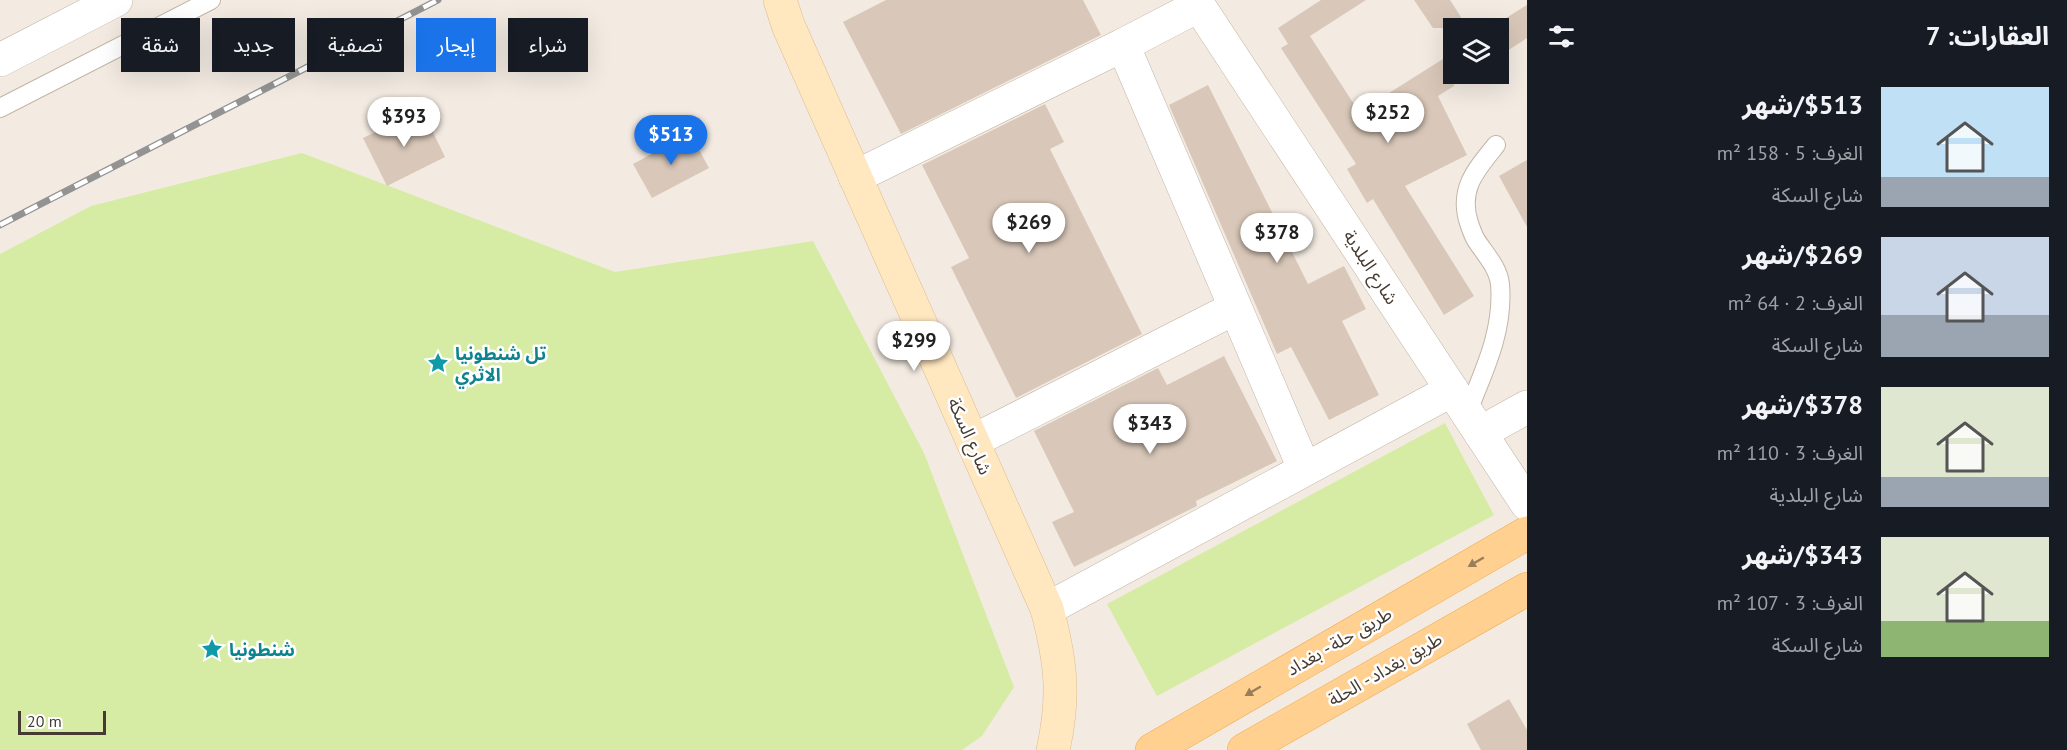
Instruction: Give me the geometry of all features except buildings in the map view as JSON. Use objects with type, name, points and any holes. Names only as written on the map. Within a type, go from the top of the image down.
[{"type":"main road","name":"طريق حلة - بغداد","points":[[1152,750],[1527,533]]},
{"type":"main road","name":"طريق بغداد - الحلة","points":[[1244,750],[1527,589]]},
{"type":"street","points":[[0,60],[116,0]]},
{"type":"street","name":"شارع السكة","points":[[780,0],[788,25],[1047,609],[1058,648],[1061,688],[1058,729],[1053,750]]},
{"type":"street","points":[[855,177],[1123,45],[1197,3]]},
{"type":"street","name":"شارع البلدية","points":[[1197,3],[1527,504]]},
{"type":"street","points":[[1123,45],[1304,468]]},
{"type":"street","points":[[973,441],[1235,308]]},
{"type":"street","points":[[1047,609],[1304,468],[1466,412],[1527,407]]},
{"type":"lane","points":[[0,108],[211,0]]},
{"type":"lane","points":[[1466,412],[1493,347],[1500,315],[1500,282],[1489,257],[1475,239],[1465,211],[1466,192],[1477,169],[1496,145]]},
{"type":"green space","name":"تل شنطونيا الاثري","points":[[302,153],[615,272],[813,241],[924,453],[1014,687],[982,736],[962,750],[0,750],[0,254],[91,206]]},
{"type":"green space","points":[[1445,423],[1494,515],[1157,696],[1107,604]]},
{"type":"railway","points":[[0,225],[438,0]]},
{"type":"place","name":"تل شنطونيا الاثري","points":[[438,363]]},
{"type":"place","name":"شنطونيا","points":[[212,649]]}]
